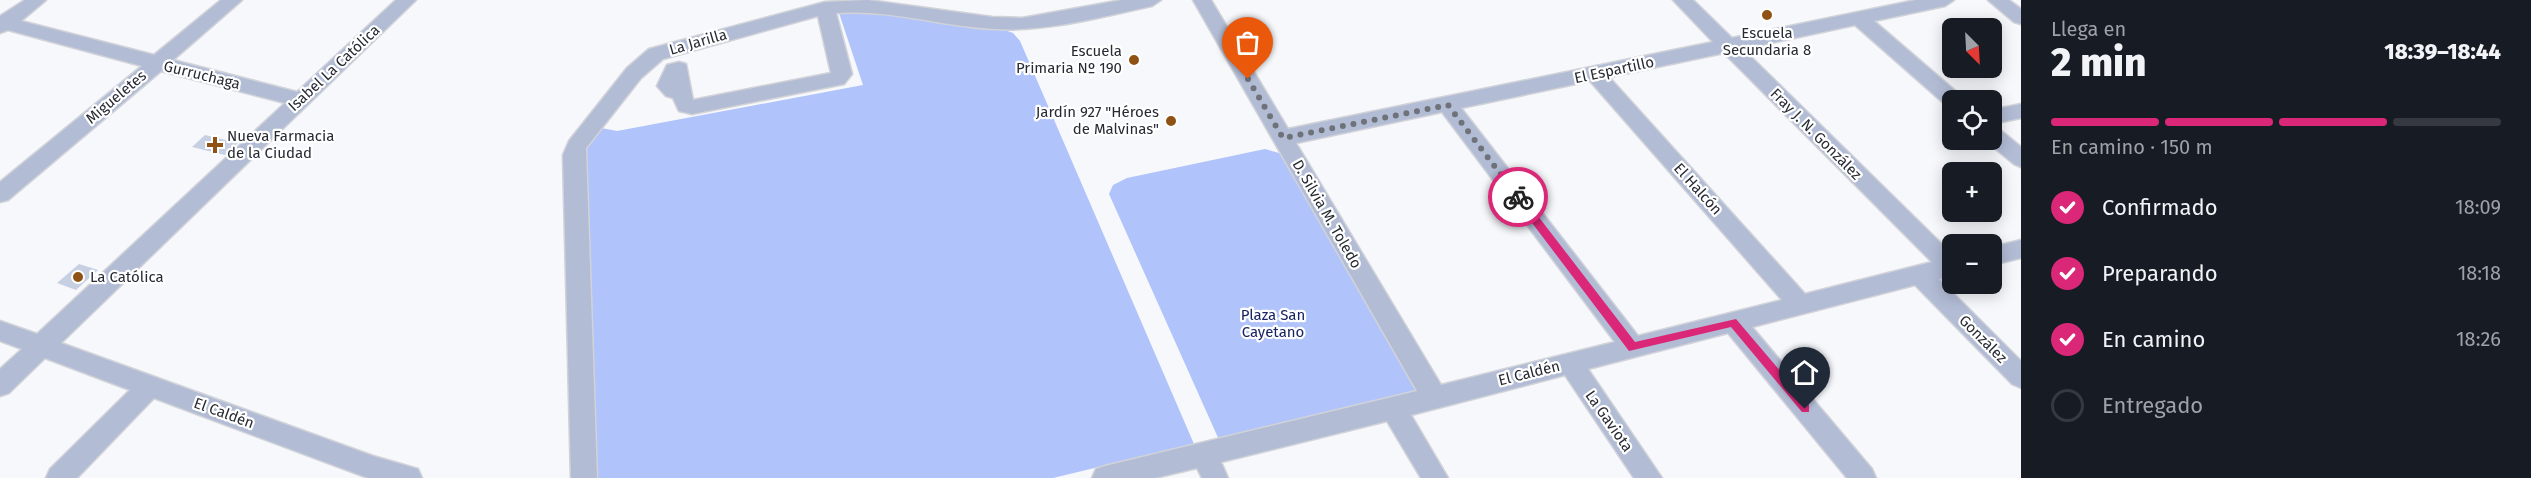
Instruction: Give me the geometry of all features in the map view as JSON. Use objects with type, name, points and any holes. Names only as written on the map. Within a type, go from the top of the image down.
[{"type":"street","points":[[2,24],[37,0]]},
{"type":"street","name":"Migueletes","points":[[0,194],[233,0]]},
{"type":"street","name":"Isabel La Católica","points":[[0,385],[407,0]]},
{"type":"street","name":"La Jarilla","points":[[584,478],[573,164],[576,146],[634,73],[656,54],[825,8],[878,6],[992,23],[1022,24],[1152,0]]},
{"type":"street","name":"D. Silvia M. Toledo","points":[[1202,0],[1434,397]]},
{"type":"street","name":"Fray J. N. González","points":[[1682,0],[1942,257]]},
{"type":"street","name":"El Espartillo","points":[[1283,138],[1945,0]]},
{"type":"street","points":[[1997,0],[2021,18]]},
{"type":"street","points":[[681,91],[682,101],[686,106],[692,107],[837,79],[842,74],[825,8]]},
{"type":"street","points":[[1859,18],[1942,90]]},
{"type":"street","name":"Gurruchaga","points":[[2,24],[299,100]]},
{"type":"street","name":"El Halcón","points":[[1595,74],[1801,305]]},
{"type":"street","points":[[1448,105],[1633,347]]},
{"type":"street","points":[[2002,115],[2021,111]]},
{"type":"street","points":[[2002,143],[2021,159]]},
{"type":"street","points":[[2002,254],[2021,249]]},
{"type":"street","name":"El Caldén","points":[[1105,478],[1394,408],[1942,270]]},
{"type":"street","name":"González","points":[[1920,275],[2021,377]]},
{"type":"street","points":[[1733,322],[1863,478]]},
{"type":"street","name":"El Caldén","points":[[0,331],[150,386],[370,473],[409,478]]},
{"type":"street","name":"La Gaviota","points":[[1570,363],[1649,478]]},
{"type":"street","points":[[59,478],[150,386]]},
{"type":"street","points":[[1394,408],[1435,478]]},
{"type":"street","points":[[1204,454],[1215,478]]},
{"type":"green space","points":[[848,8],[1002,29],[1013,33],[1020,41],[1194,444],[1053,478],[594,478],[580,156],[596,127],[617,131],[863,85],[838,10]]},
{"type":"green space","name":"Plaza San Cayetano","points":[[1265,149],[1279,153],[1290,162],[1419,387],[1412,393],[1220,442],[1109,194],[1113,185],[1127,178]]},
{"type":"building","name":"Nueva Farmacia de la Ciudad","points":[[205,135],[238,143],[225,155],[192,147]]},
{"type":"building","name":"La Católica","points":[[79,264],[98,270],[76,290],[57,283]]},
{"type":"way so far","points":[[1248,79],[1283,138],[1448,105],[1518,197]]},
{"type":"place","name":"Escuela Secundaria 8","points":[[1767,15]]},
{"type":"place","name":"Escuela Primaria Nº 190","points":[[1134,60]]},
{"type":"place","name":"Jardín 927 \"Héroes de Malvinas\"","points":[[1171,121]]},
{"type":"place","name":"Nueva Farmacia de la Ciudad","points":[[215,145]]},
{"type":"place","name":"La Católica","points":[[78,277]]},
{"type":"route","points":[[1518,197],[1633,347],[1733,322],[1805,409]]}]
